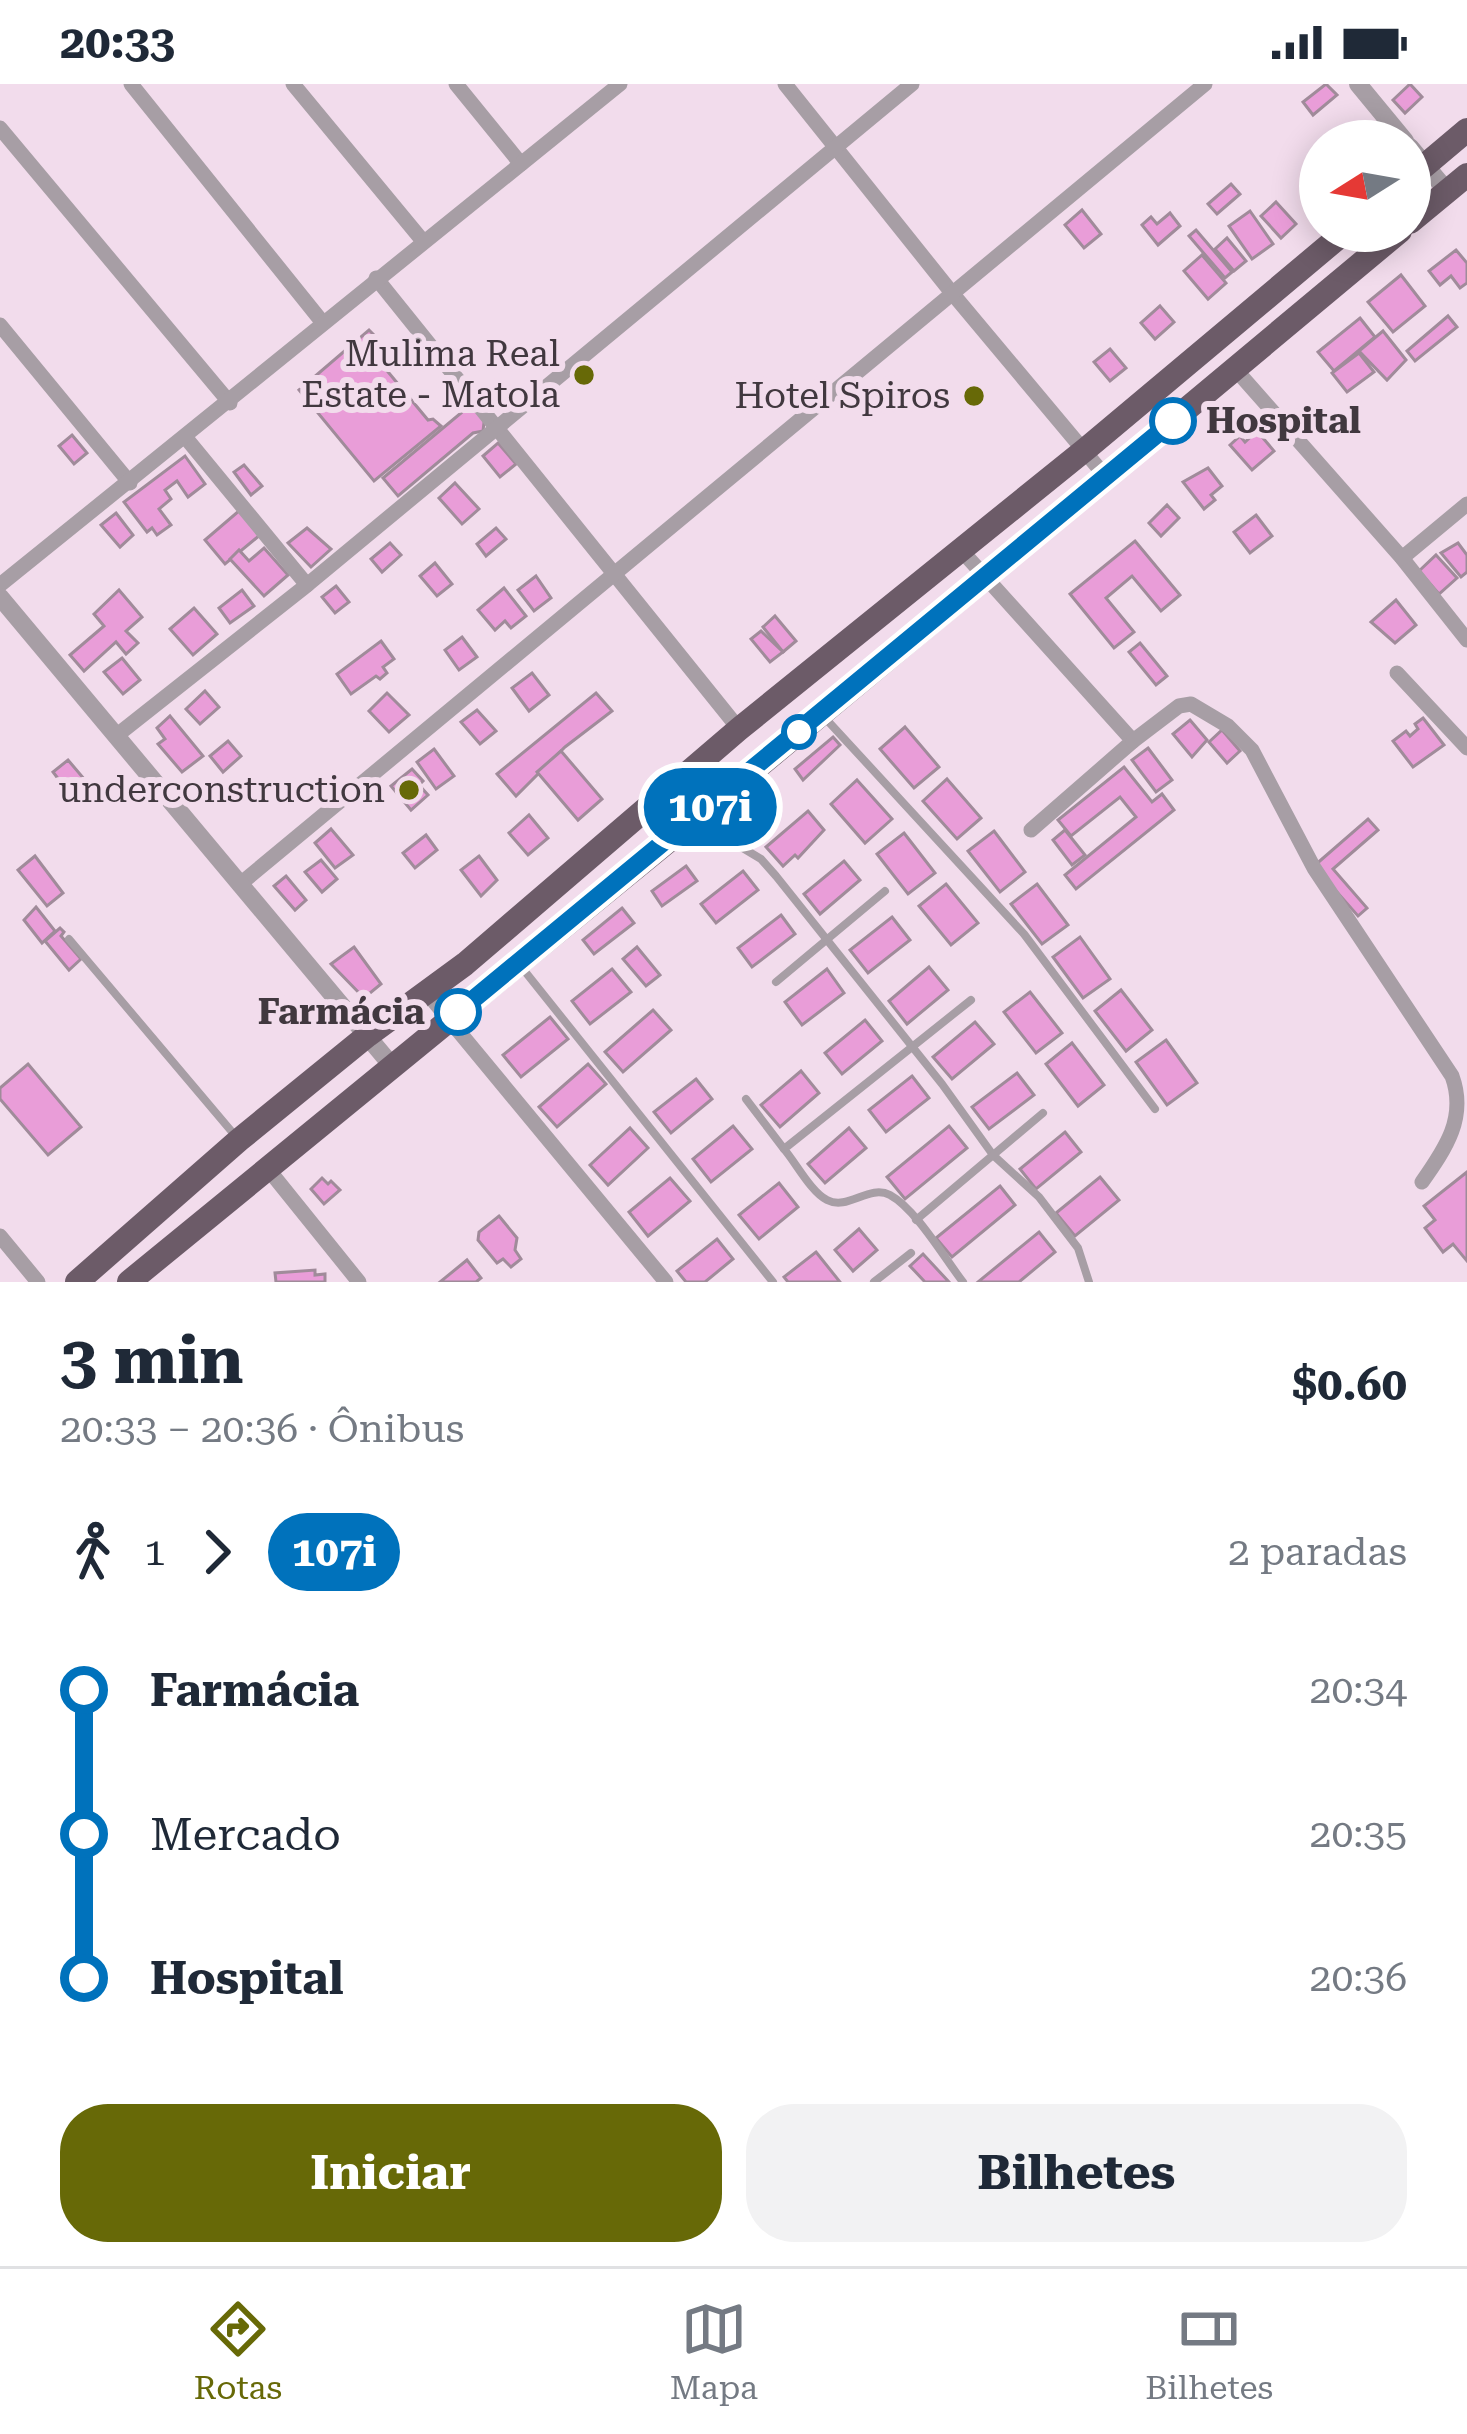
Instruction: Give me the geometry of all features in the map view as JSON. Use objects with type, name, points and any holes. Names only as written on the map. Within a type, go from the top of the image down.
[{"type":"highway","points":[[1431,149],[1467,130]]},
{"type":"highway","points":[[1431,205],[1457,183]]},
{"type":"highway","points":[[77,1282],[239,1140],[427,993],[1321,252]]},
{"type":"highway","points":[[129,1282],[705,812],[1375,252]]},
{"type":"street","points":[[130,84],[323,323]]},
{"type":"street","points":[[293,84],[422,240]]},
{"type":"street","points":[[456,84],[521,164]]},
{"type":"street","points":[[0,585],[620,84]]},
{"type":"street","points":[[785,84],[1106,477]]},
{"type":"street","points":[[116,736],[307,585],[912,84]]},
{"type":"street","points":[[239,885],[1205,84]]},
{"type":"street","points":[[1358,84],[1385,120]]},
{"type":"street","points":[[0,128],[230,403]]},
{"type":"street","points":[[376,278],[740,729]]},
{"type":"street","points":[[0,325],[130,483]]},
{"type":"street","points":[[1236,370],[1402,558],[1467,640]]},
{"type":"street","points":[[186,438],[307,585]]},
{"type":"street","points":[[1402,558],[1467,504]]},
{"type":"street","points":[[961,550],[1133,741]]},
{"type":"street","points":[[0,597],[393,1067]]},
{"type":"street","points":[[1452,621],[1467,610]]},
{"type":"street","points":[[1397,673],[1467,748]]},
{"type":"street","points":[[1031,830],[1179,706],[1191,704],[1228,726],[1252,750],[1314,868],[1452,1076],[1460,1110],[1422,1182]]},
{"type":"street","points":[[427,993],[666,1282]]},
{"type":"street","points":[[268,1169],[359,1282]]},
{"type":"street","points":[[0,1236],[38,1282]]},
{"type":"lane","points":[[820,713],[1024,934],[1155,1109]]},
{"type":"lane","points":[[705,812],[726,838],[760,859],[912,1046],[993,1155],[1052,1214],[1078,1248],[1089,1282]]},
{"type":"lane","points":[[776,982],[885,891]]},
{"type":"lane","points":[[69,939],[239,1140]]},
{"type":"lane","points":[[518,963],[773,1282]]},
{"type":"lane","points":[[784,1149],[971,1000]]},
{"type":"lane","points":[[746,1099],[825,1199],[839,1202],[888,1193],[916,1220],[963,1282]]},
{"type":"lane","points":[[916,1220],[1043,1112]]},
{"type":"lane","points":[[874,1282],[911,1253]]},
{"type":"building","points":[[1326,84],[1337,95],[1313,115],[1303,102]]},
{"type":"building","points":[[1410,84],[1422,97],[1405,113],[1393,100]]},
{"type":"building","points":[[1231,184],[1240,194],[1217,214],[1208,204]]},
{"type":"building","points":[[1276,202],[1296,224],[1281,238],[1261,216]]},
{"type":"building","points":[[1082,210],[1101,234],[1084,248],[1065,225]]},
{"type":"building","points":[[1250,211],[1273,244],[1252,259],[1229,226]]},
{"type":"building","points":[[1170,213],[1180,226],[1158,245],[1142,225],[1151,217],[1157,224]]},
{"type":"building","points":[[1196,230],[1232,272],[1225,278],[1189,236]]},
{"type":"building","points":[[1227,238],[1246,261],[1234,271],[1215,249]]},
{"type":"building","points":[[1456,250],[1467,263],[1467,283],[1460,288],[1451,276],[1440,285],[1429,271]]},
{"type":"building","points":[[1202,255],[1226,283],[1208,299],[1184,271]]},
{"type":"building","points":[[1401,275],[1425,306],[1393,332],[1368,302]]},
{"type":"building","points":[[1160,306],[1174,322],[1155,339],[1141,323]]},
{"type":"building","points":[[1448,316],[1457,327],[1415,361],[1407,351]]},
{"type":"building","points":[[1360,318],[1375,337],[1334,371],[1318,352]]},
{"type":"building","points":[[369,330],[375,336],[369,349],[428,420],[441,426],[374,481],[299,390]]},
{"type":"building","points":[[1383,331],[1406,360],[1387,380],[1359,351]]},
{"type":"building","points":[[1110,349],[1126,368],[1110,381],[1094,362]]},
{"type":"building","points":[[1359,353],[1374,372],[1347,392],[1332,373]]},
{"type":"building","points":[[465,379],[486,405],[483,431],[473,433],[398,496],[383,478],[461,413],[446,395]]},
{"type":"building","points":[[1257,431],[1274,451],[1252,470],[1230,445],[1240,436],[1245,442]]},
{"type":"building","points":[[72,435],[87,453],[74,464],[59,446]]},
{"type":"building","points":[[498,443],[516,464],[500,477],[483,456]]},
{"type":"building","points":[[185,456],[205,484],[188,497],[177,481],[165,490],[171,499],[159,509],[171,525],[157,535],[152,528],[147,532],[124,502]]},
{"type":"building","points":[[244,465],[262,486],[251,495],[234,472]]},
{"type":"building","points":[[1208,468],[1222,486],[1204,509],[1183,482]]},
{"type":"building","points":[[455,483],[479,509],[462,524],[439,498]]},
{"type":"building","points":[[1167,505],[1179,518],[1161,536],[1149,523]]},
{"type":"building","points":[[240,510],[260,535],[225,564],[205,540]]},
{"type":"building","points":[[116,513],[133,535],[120,547],[101,525]]},
{"type":"building","points":[[1256,515],[1272,536],[1250,553],[1234,532]]},
{"type":"building","points":[[307,528],[331,549],[311,567],[288,543]]},
{"type":"building","points":[[496,528],[506,539],[486,556],[477,544]]},
{"type":"building","points":[[1135,541],[1180,595],[1161,611],[1132,576],[1106,598],[1134,632],[1114,648],[1070,594]]},
{"type":"building","points":[[390,543],[401,555],[382,572],[371,559]]},
{"type":"building","points":[[1458,543],[1467,555],[1467,572],[1461,577],[1441,553]]},
{"type":"building","points":[[264,548],[288,575],[264,596],[230,559],[239,550],[249,561]]},
{"type":"building","points":[[1436,555],[1457,578],[1439,594],[1419,571]]},
{"type":"building","points":[[435,563],[452,584],[437,596],[420,576]]},
{"type":"building","points":[[536,576],[551,598],[534,611],[518,590]]},
{"type":"building","points":[[336,586],[349,602],[335,613],[322,597]]},
{"type":"building","points":[[504,588],[526,616],[511,628],[505,621],[495,630],[478,610]]},
{"type":"building","points":[[119,590],[142,617],[126,631],[138,643],[126,654],[116,642],[84,671],[70,655],[104,626],[94,614]]},
{"type":"building","points":[[242,590],[254,606],[230,623],[219,608]]},
{"type":"building","points":[[1396,600],[1416,625],[1395,643],[1371,622]]},
{"type":"building","points":[[194,608],[217,634],[193,655],[170,629]]},
{"type":"building","points":[[775,616],[796,641],[783,652],[763,627]]},
{"type":"building","points":[[761,631],[783,652],[770,662],[751,639]]},
{"type":"building","points":[[462,637],[477,657],[459,670],[445,650]]},
{"type":"building","points":[[381,641],[394,659],[383,667],[387,673],[351,694],[337,674]]},
{"type":"building","points":[[1140,643],[1167,676],[1156,685],[1129,652]]},
{"type":"building","points":[[122,658],[140,680],[123,694],[104,672]]},
{"type":"building","points":[[532,673],[549,695],[529,711],[512,688]]},
{"type":"building","points":[[205,691],[219,707],[200,724],[186,709]]},
{"type":"building","points":[[387,693],[409,715],[389,732],[369,711]]},
{"type":"building","points":[[596,693],[612,711],[565,747],[516,796],[497,774]]},
{"type":"building","points":[[477,710],[496,731],[480,744],[461,722]]},
{"type":"building","points":[[170,716],[203,756],[182,772],[158,744],[165,739],[157,728]]},
{"type":"building","points":[[1423,718],[1444,745],[1413,767],[1393,741],[1406,731],[1410,736]]},
{"type":"building","points":[[1190,720],[1207,740],[1192,757],[1173,734]]},
{"type":"building","points":[[905,727],[939,767],[914,788],[880,749]]},
{"type":"building","points":[[1222,730],[1240,751],[1227,763],[1209,742]]},
{"type":"building","points":[[833,737],[840,745],[803,780],[795,769]]},
{"type":"building","points":[[228,741],[241,756],[223,772],[210,756]]},
{"type":"building","points":[[1148,748],[1172,780],[1156,792],[1132,760]]},
{"type":"building","points":[[434,749],[454,776],[436,789],[417,762]]},
{"type":"building","points":[[561,751],[602,799],[578,820],[537,772]]},
{"type":"building","points":[[68,760],[85,780],[69,793],[53,772]]},
{"type":"building","points":[[1124,767],[1152,802],[1162,794],[1174,810],[1076,889],[1065,875],[1136,817],[1120,797],[1071,836],[1058,820]]},
{"type":"building","name":"underconstruction","points":[[412,769],[428,795],[411,810],[391,786]]},
{"type":"building","points":[[947,779],[981,818],[957,839],[923,801]]},
{"type":"building","points":[[857,780],[892,819],[865,843],[831,804]]},
{"type":"building","points":[[808,811],[824,830],[798,858],[795,855],[783,866],[766,847]]},
{"type":"building","points":[[529,815],[548,838],[528,855],[509,833]]},
{"type":"building","points":[[1368,819],[1378,830],[1333,869],[1367,908],[1358,916],[1314,866]]},
{"type":"building","points":[[331,829],[353,855],[335,868],[315,843]]},
{"type":"building","points":[[1065,830],[1085,855],[1072,865],[1053,840]]},
{"type":"building","points":[[994,831],[1025,872],[1000,892],[968,851]]},
{"type":"building","points":[[904,833],[935,873],[908,894],[877,854]]},
{"type":"building","points":[[426,835],[437,850],[415,868],[403,853]]},
{"type":"building","points":[[35,856],[63,893],[47,906],[18,870]]},
{"type":"building","points":[[479,856],[497,880],[481,896],[461,870]]},
{"type":"building","points":[[321,860],[337,879],[322,892],[305,872]]},
{"type":"building","points":[[844,861],[860,880],[820,914],[804,894]]},
{"type":"building","points":[[686,866],[697,881],[662,906],[652,891]]},
{"type":"building","points":[[743,871],[758,890],[716,923],[701,904]]},
{"type":"building","points":[[286,876],[306,900],[295,910],[274,886]]},
{"type":"building","points":[[946,884],[978,923],[951,945],[919,906]]},
{"type":"building","points":[[1037,884],[1068,925],[1042,944],[1011,904]]},
{"type":"building","points":[[36,907],[55,931],[42,943],[24,920]]},
{"type":"building","points":[[622,908],[634,923],[594,954],[583,940]]},
{"type":"building","points":[[781,915],[795,934],[752,967],[738,948]]},
{"type":"building","points":[[892,917],[910,940],[868,973],[850,950]]},
{"type":"building","points":[[60,928],[61,936],[81,959],[69,970],[45,941]]},
{"type":"building","points":[[1080,937],[1110,979],[1083,998],[1053,957]]},
{"type":"building","points":[[354,947],[381,984],[364,998],[331,964]]},
{"type":"building","points":[[637,947],[660,975],[646,986],[623,959]]},
{"type":"building","points":[[929,967],[948,990],[907,1024],[889,1001]]},
{"type":"building","points":[[612,969],[631,992],[590,1024],[572,1001]]},
{"type":"building","points":[[827,969],[844,993],[802,1025],[785,1002]]},
{"type":"building","points":[[1121,990],[1152,1030],[1126,1051],[1095,1011]]},
{"type":"building","points":[[1030,992],[1062,1033],[1036,1053],[1004,1012]]},
{"type":"building","points":[[653,1010],[671,1030],[623,1072],[605,1052]]},
{"type":"building","points":[[550,1017],[568,1039],[521,1077],[503,1055]]},
{"type":"building","points":[[865,1020],[882,1041],[842,1074],[825,1053]]},
{"type":"building","points":[[975,1022],[994,1044],[952,1079],[933,1057]]},
{"type":"building","points":[[1166,1040],[1197,1083],[1167,1105],[1136,1062]]},
{"type":"building","points":[[1072,1043],[1104,1085],[1078,1106],[1046,1064]]},
{"type":"building","points":[[28,1064],[81,1127],[48,1155],[0,1099],[0,1088]]},
{"type":"building","points":[[588,1064],[606,1084],[557,1127],[539,1107]]},
{"type":"building","points":[[801,1071],[819,1093],[780,1127],[761,1105]]},
{"type":"building","points":[[1017,1073],[1034,1095],[989,1129],[972,1107]]},
{"type":"building","points":[[912,1076],[929,1098],[886,1132],[869,1110]]},
{"type":"building","points":[[696,1079],[712,1099],[671,1133],[654,1112]]},
{"type":"building","points":[[733,1126],[752,1149],[711,1182],[693,1159]]},
{"type":"building","points":[[949,1126],[967,1148],[905,1199],[887,1177]]},
{"type":"building","points":[[630,1128],[648,1148],[608,1185],[590,1165]]},
{"type":"building","points":[[849,1128],[866,1148],[825,1183],[808,1164]]},
{"type":"building","points":[[1065,1132],[1081,1152],[1036,1189],[1020,1169]]},
{"type":"building","points":[[1467,1172],[1467,1261],[1453,1244],[1443,1252],[1425,1228],[1435,1220],[1424,1206]]},
{"type":"building","points":[[1100,1177],[1119,1200],[1075,1236],[1056,1213]]},
{"type":"building","points":[[322,1178],[340,1190],[324,1204],[311,1189]]},
{"type":"building","points":[[670,1178],[690,1201],[648,1236],[629,1212]]},
{"type":"building","points":[[779,1183],[798,1207],[759,1239],[739,1215]]},
{"type":"building","points":[[1000,1186],[1015,1205],[952,1257],[936,1238]]},
{"type":"building","points":[[499,1216],[517,1238],[515,1250],[521,1259],[511,1267],[503,1259],[497,1263],[478,1240],[479,1232]]},
{"type":"building","points":[[859,1229],[877,1250],[853,1271],[835,1250]]},
{"type":"building","points":[[1039,1232],[1055,1252],[1019,1282],[978,1282]]},
{"type":"building","points":[[717,1239],[733,1259],[705,1282],[686,1282],[677,1271]]},
{"type":"building","points":[[816,1252],[840,1282],[788,1282],[784,1277]]},
{"type":"building","points":[[923,1254],[949,1282],[925,1282],[910,1266]]},
{"type":"building","points":[[467,1260],[481,1278],[440,1282]]},
{"type":"building","points":[[315,1270],[315,1275],[325,1274],[325,1282],[276,1282],[275,1273]]},
{"type":"bus line","name":"107i","points":[[458,1012],[1173,421]]},
{"type":"place","name":"Mulima Real Estate - Matola","points":[[584,375]]},
{"type":"place","name":"Hotel Spiros","points":[[974,396]]},
{"type":"place","name":"Hospital","points":[[1173,421]]},
{"type":"place","name":"underconstruction","points":[[409,790]]},
{"type":"place","name":"Farmácia","points":[[458,1012]]}]
